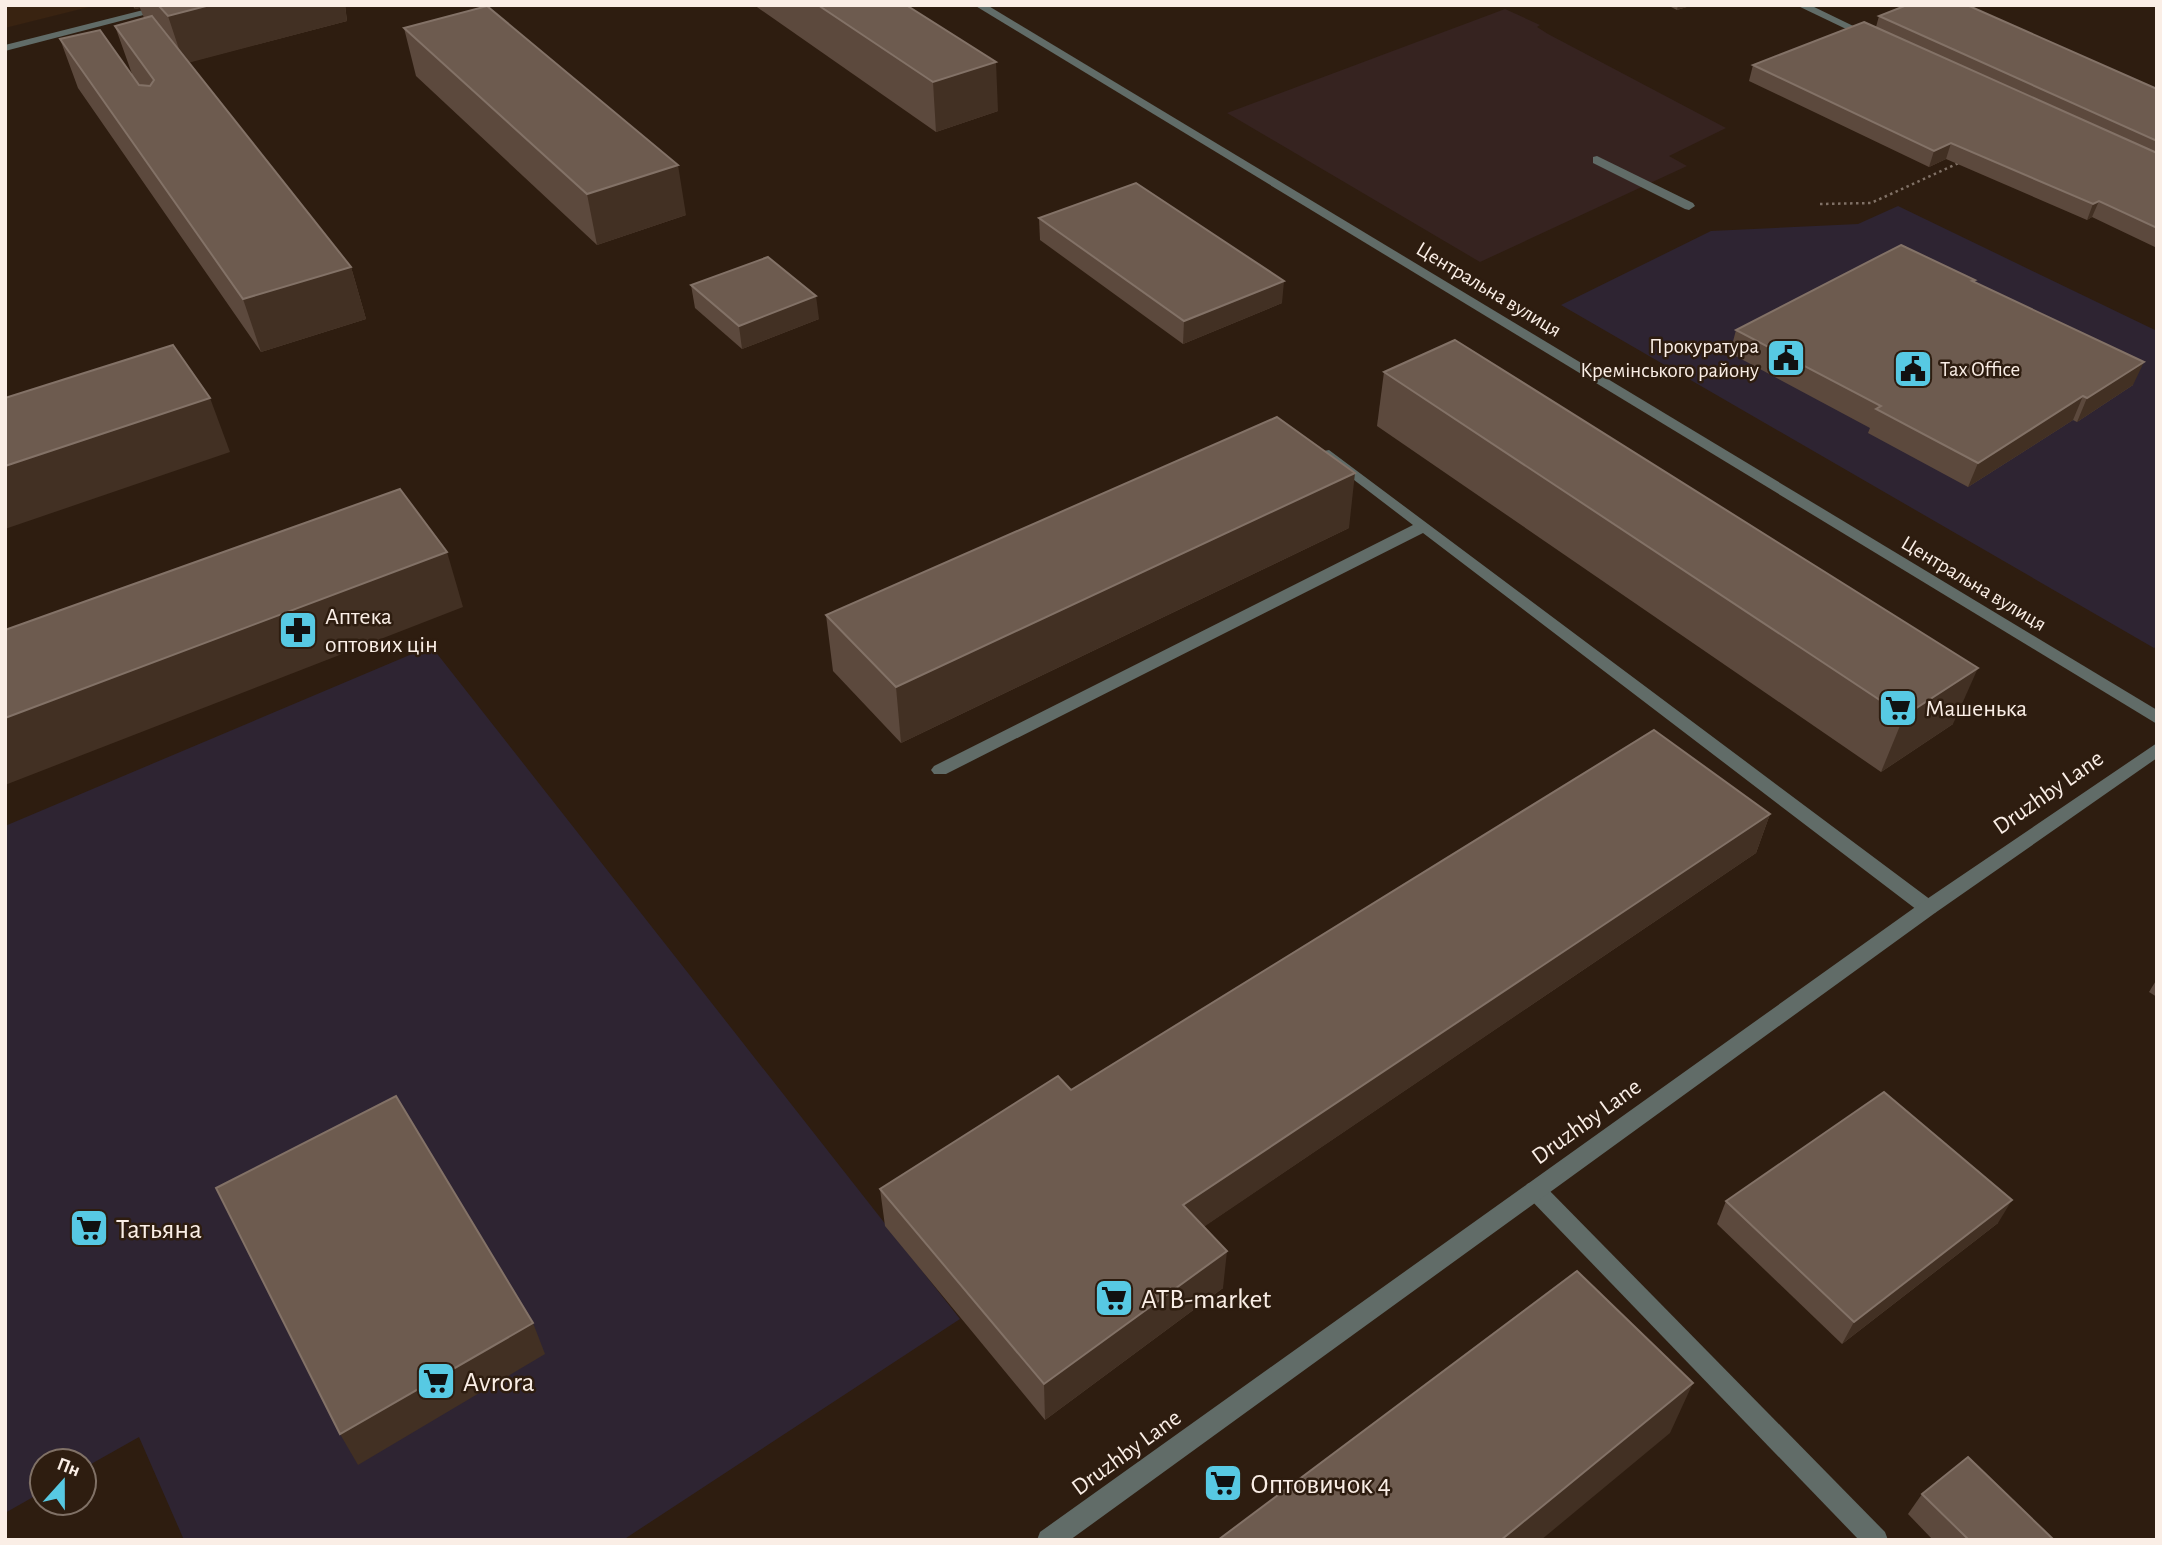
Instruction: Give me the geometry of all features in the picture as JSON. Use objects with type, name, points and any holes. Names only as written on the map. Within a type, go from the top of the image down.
[{"type":"street","points":[[5,48],[93,32],[177,5]]},
{"type":"street","name":"Центральна вулиця","points":[[979,5],[2157,718]]},
{"type":"street","points":[[1801,5],[1877,40]]},
{"type":"street","points":[[1597,160],[1689,206]]},
{"type":"street","points":[[1329,454],[1928,908]]},
{"type":"street","points":[[940,770],[1424,526]]},
{"type":"street","name":"Druzhby Lane","points":[[1049,1540],[1928,908],[2157,749]]},
{"type":"street","points":[[1535,1190],[1877,1540]]},
{"type":"path","points":[[1820,204],[1871,203],[1967,159]]},
{"type":"shaded area","points":[[5,5],[97,5],[5,28]]},
{"type":"shaded area","points":[[1505,9],[1540,25],[1537,27],[1548,34],[1726,128],[1669,156],[1687,166],[1480,262],[1227,113]]},
{"type":"shaded area","points":[[1898,206],[2157,331],[2157,646],[2154,648],[1561,305],[1711,231],[1858,224]]},
{"type":"shaded area","points":[[431,646],[960,1319],[623,1540],[184,1540],[139,1437],[98,1460],[98,1447],[28,1447],[28,1500],[5,1513],[5,826]]},
{"type":"building","points":[[158,5],[210,5],[168,16]]},
{"type":"building","points":[[818,5],[906,5],[996,62],[933,82]]},
{"type":"building","points":[[1907,5],[1967,5],[2157,89],[2157,141],[1879,16]]},
{"type":"building","points":[[487,6],[678,165],[587,194],[404,28]]},
{"type":"building","points":[[152,16],[351,267],[243,299],[60,39],[100,30],[139,85],[150,86],[154,80],[115,26]]},
{"type":"building","points":[[1864,22],[2157,153],[2157,228],[2099,201],[2093,204],[1951,143],[1934,151],[1753,65]]},
{"type":"building","points":[[1136,183],[1284,281],[1184,321],[1039,218]]},
{"type":"building","points":[[1901,245],[2144,362],[2087,398],[2083,396],[1978,463],[1876,409],[1881,406],[1736,330]]},
{"type":"building","points":[[768,257],[816,296],[739,326],[691,285]]},
{"type":"building","points":[[1455,340],[1978,668],[1904,716],[1384,372]]},
{"type":"building","points":[[173,345],[210,398],[5,466],[5,398]]},
{"type":"building","points":[[1277,417],[1355,473],[896,687],[826,615]]},
{"type":"building","points":[[400,489],[447,552],[5,718],[5,630]]},
{"type":"building","points":[[1654,730],[1770,814],[1183,1205],[1227,1251],[1044,1384],[880,1189],[1058,1076],[1071,1090]]},
{"type":"building","points":[[1884,1092],[2012,1200],[1854,1322],[1726,1201]]},
{"type":"building","points":[[396,1096],[533,1323],[340,1434],[216,1188]]},
{"type":"building","points":[[1577,1271],[1693,1383],[1501,1540],[1218,1540]]},
{"type":"building","points":[[1968,1457],[2054,1540],[1969,1540],[1922,1494]]},
{"type":"place","name":"Прокуратура Кремінського району","points":[[1786,358]]},
{"type":"place","name":"Tax Office","points":[[1913,369]]},
{"type":"place","name":"Аптека оптових цін","points":[[298,630]]},
{"type":"place","name":"Машенька","points":[[1898,708]]},
{"type":"place","name":"Татьяна","points":[[89,1228]]},
{"type":"place","name":"ATB-market","points":[[1114,1298]]},
{"type":"place","name":"Avrora","points":[[436,1381]]},
{"type":"place","name":"Оптовичок 4","points":[[1223,1483]]}]
